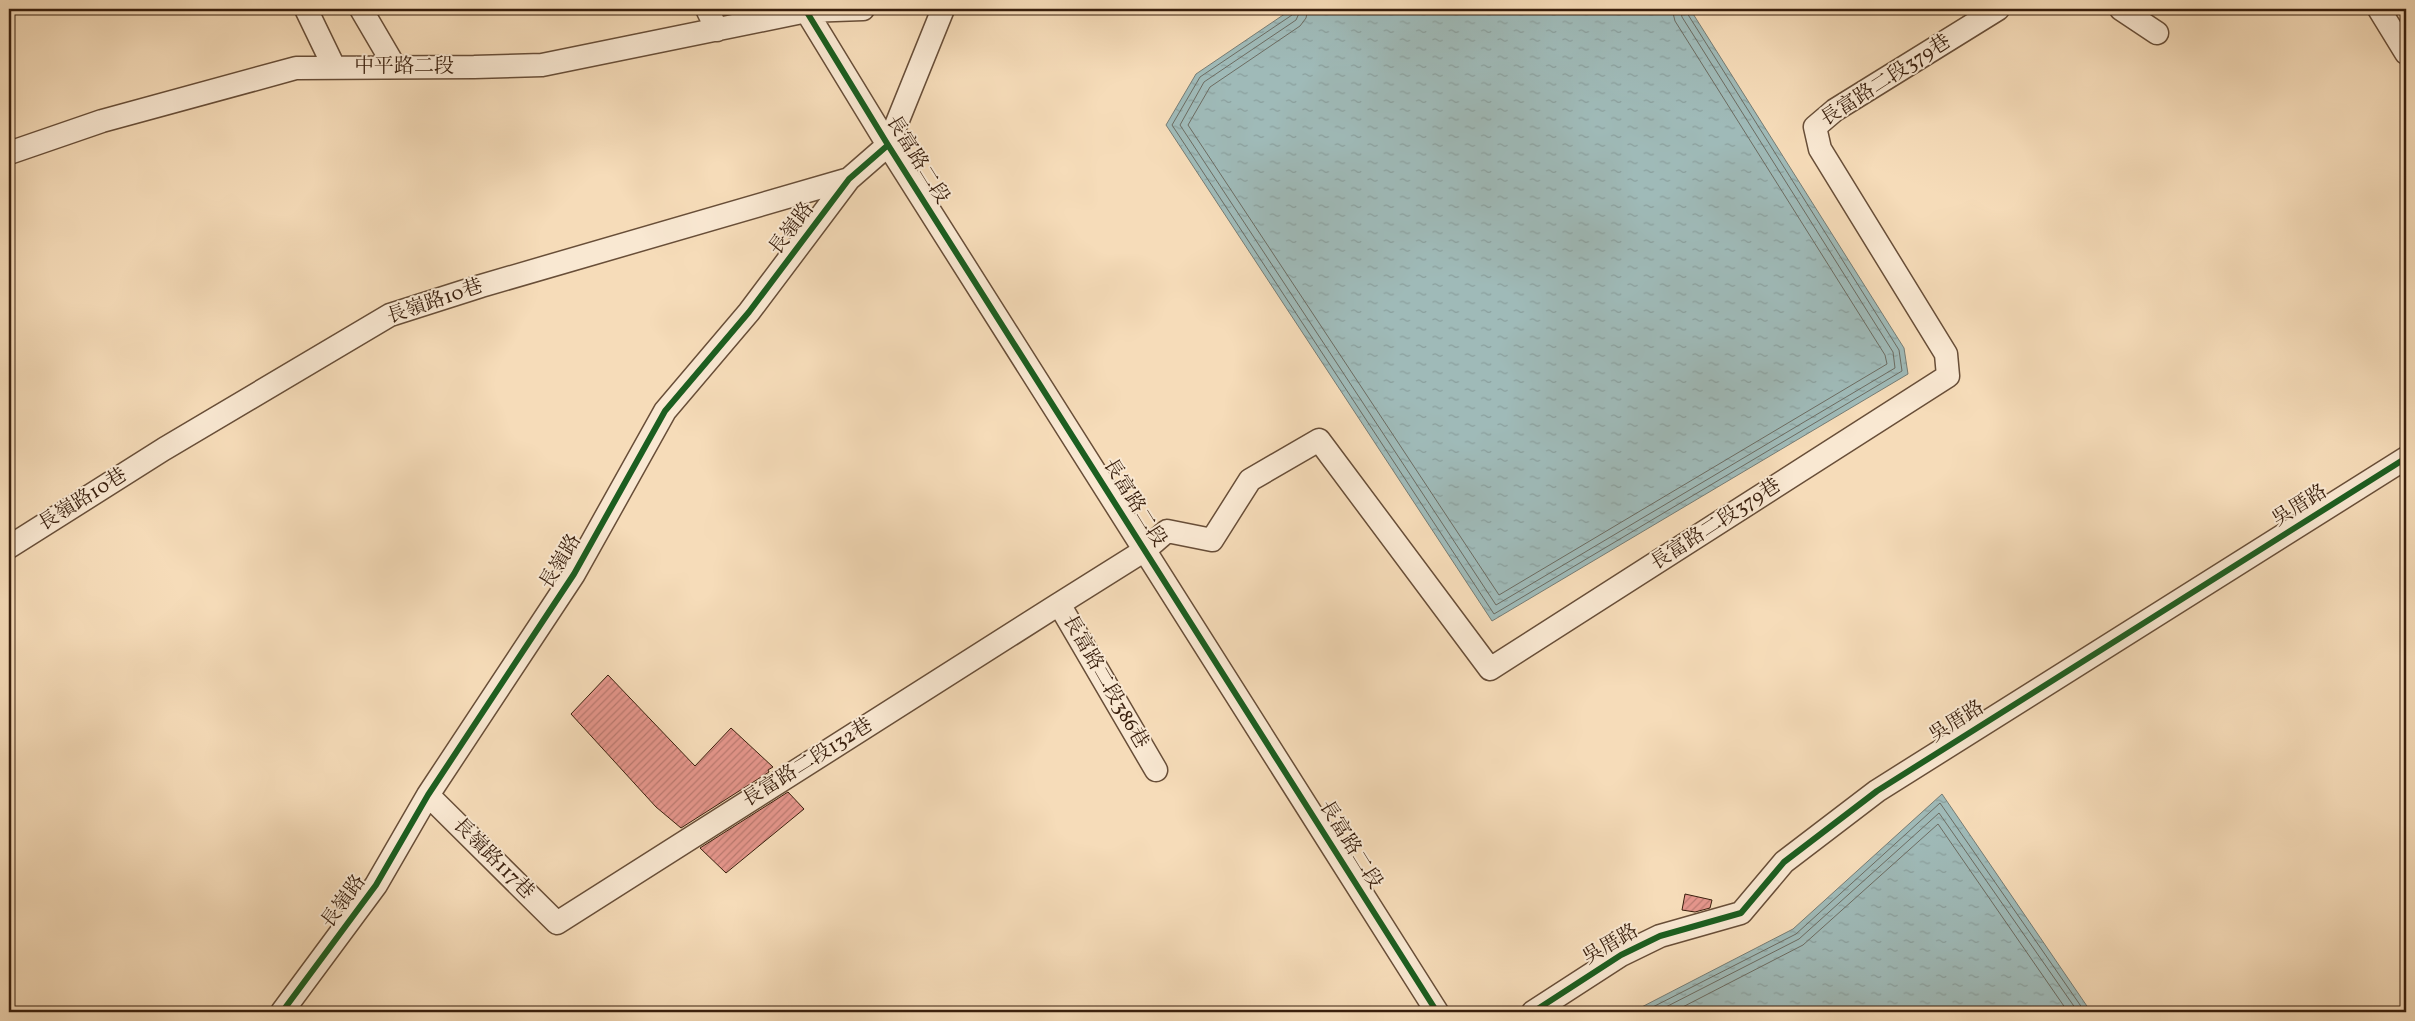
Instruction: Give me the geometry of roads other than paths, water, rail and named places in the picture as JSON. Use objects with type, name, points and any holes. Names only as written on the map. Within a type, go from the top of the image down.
[{"type":"street","points":[[306,9],[334,67]]},
{"type":"street","points":[[361,9],[395,67]]},
{"type":"street","points":[[707,9],[717,30]]},
{"type":"street","name":"中平路二段","points":[[9,152],[102,121],[296,68],[542,64],[717,30],[806,10],[863,9]]},
{"type":"street","name":"長嶺路","points":[[282,1012],[376,886],[428,795],[574,574],[665,411],[748,312],[849,179],[888,145],[944,9]]},
{"type":"street","name":"長富路二段379巷","points":[[1144,550],[1167,531],[1212,540],[1250,480],[1320,440],[1490,669],[1948,376],[1946,354],[1820,149],[1815,127],[1835,110],[1998,9]]},
{"type":"street","points":[[2121,9],[2157,33]]},
{"type":"street","points":[[2378,9],[2406,53]]},
{"type":"street","name":"長富路二段","points":[[806,10],[888,145],[1437,1012]]},
{"type":"street","name":"長嶺路10巷","points":[[9,547],[164,449],[390,315],[481,286],[849,179]]},
{"type":"street","name":"吳厝路","points":[[1533,1012],[1621,955],[1660,936],[1741,913],[1784,862],[1878,791],[2406,458]]},
{"type":"street","name":"長富路二段386巷","points":[[1144,550],[1060,604],[1156,770]]},
{"type":"street","name":"長富路二段132巷","points":[[557,923],[1060,604]]},
{"type":"street","name":"長嶺路117巷","points":[[428,795],[557,923]]},
{"type":"water","points":[[1292,9],[1690,9],[1904,348],[1908,374],[1492,621],[1166,125],[1196,74]]},
{"type":"water","points":[[1942,794],[2091,1012],[1632,1012],[1793,929]]}]
